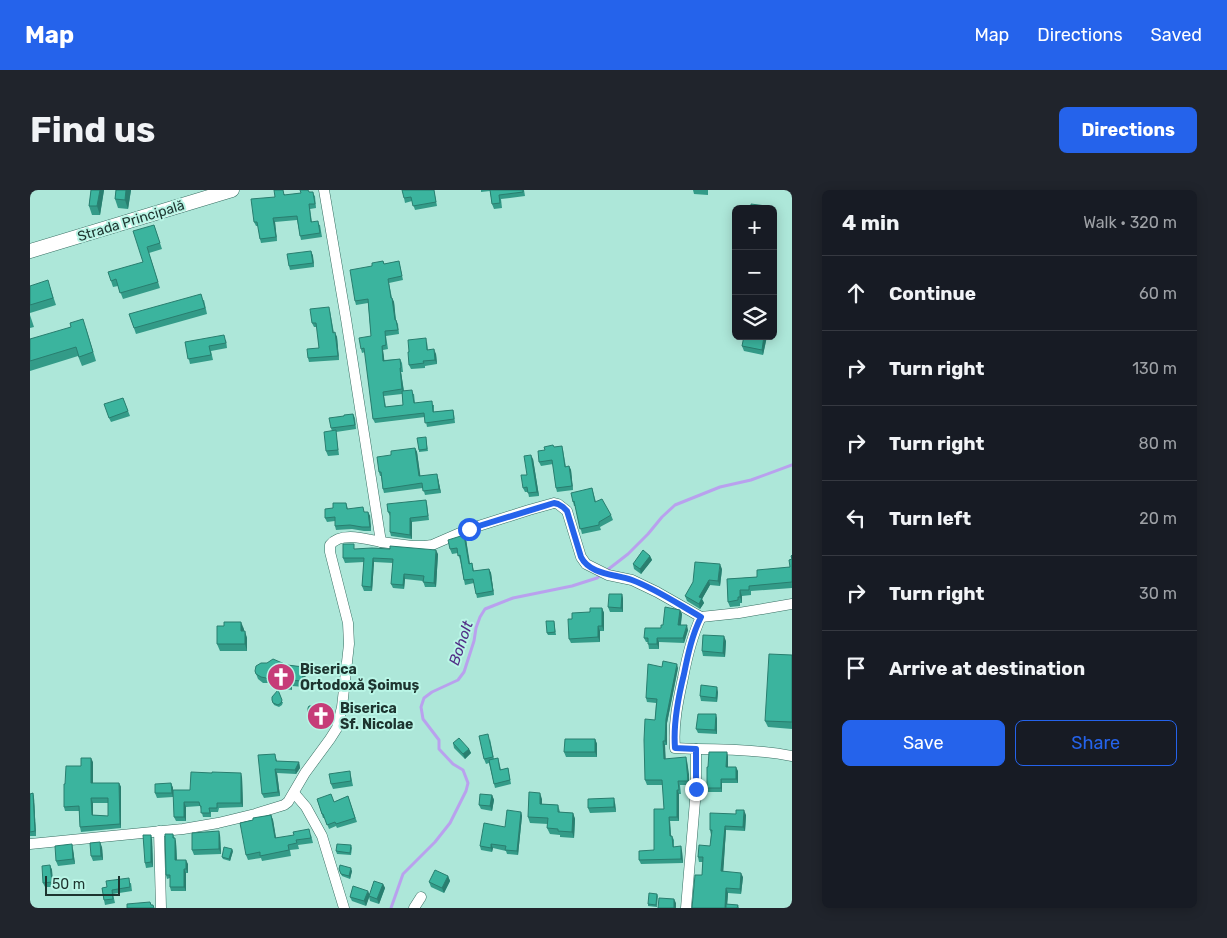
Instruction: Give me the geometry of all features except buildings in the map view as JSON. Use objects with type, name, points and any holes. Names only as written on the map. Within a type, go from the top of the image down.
[{"type":"main road","name":"Strada Principală","points":[[30,251],[232,190]]},
{"type":"street","points":[[324,190],[381,542]]},
{"type":"street","points":[[30,844],[183,829],[218,823],[278,807],[288,802],[305,773],[337,728],[342,707],[349,644],[348,623],[330,552],[330,545],[333,541],[342,537],[362,538],[412,546],[432,545],[469,529],[554,503],[567,511],[581,557],[586,564],[608,575],[632,580],[701,617],[792,604]]},
{"type":"street","points":[[701,617],[694,631],[683,675],[675,719],[675,748],[763,751],[792,756]]},
{"type":"street","points":[[686,908],[696,789],[696,749]]},
{"type":"street","points":[[294,793],[306,808],[322,836],[344,908]]},
{"type":"street","points":[[159,831],[161,908]]},
{"type":"street","points":[[414,908],[421,897]]},
{"type":"waterway","name":"Boholt","points":[[391,908],[403,874],[435,842],[450,823],[466,791],[468,783],[463,770],[453,764],[439,749],[439,740],[423,719],[421,707],[424,698],[432,692],[458,680],[464,672],[476,628],[485,609],[513,598],[572,586],[597,578],[628,554],[675,505],[720,487],[751,480],[792,465]]},
{"type":"place","name":"Biserica Ortodoxă Șoimuș","points":[[281,677]]},
{"type":"place","name":"Biserica Sf. Nicolae","points":[[321,716]]},
{"type":"route","points":[[469,529],[529,510],[554,503],[558,504],[567,511],[581,557],[586,564],[608,575],[632,580],[701,617],[694,631],[687,659],[675,719],[674,737],[675,748],[696,749],[696,789]]}]
